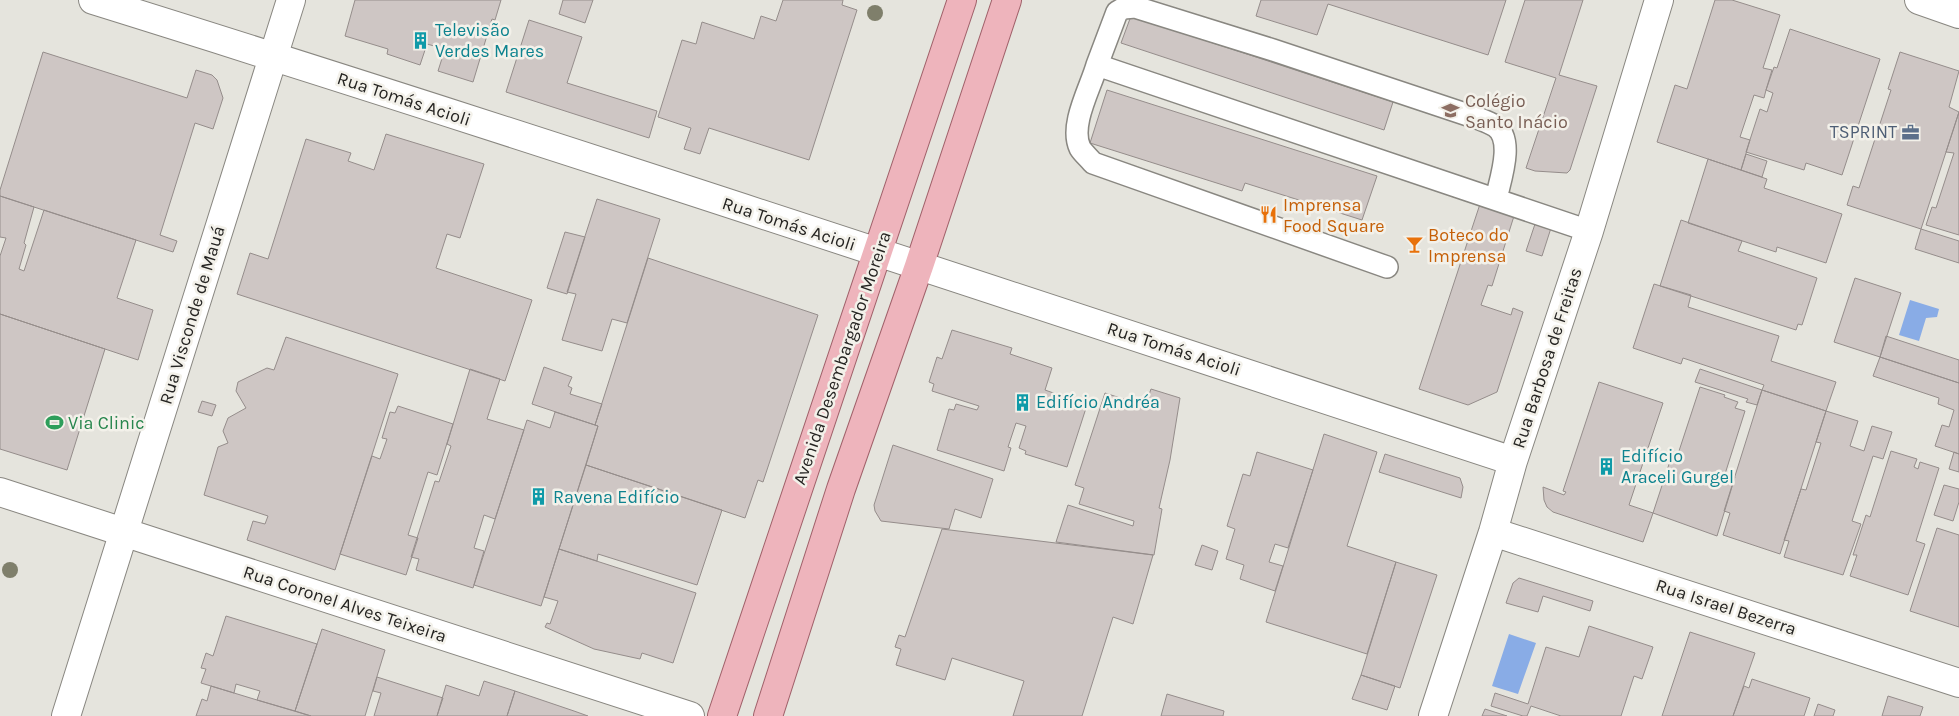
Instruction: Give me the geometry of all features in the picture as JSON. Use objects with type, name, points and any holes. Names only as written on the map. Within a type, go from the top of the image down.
[{"type":"main road","name":"Avenida Desembargador Moreira","points":[[722,716],[962,0]]},
{"type":"main road","points":[[768,716],[841,489],[919,266],[1007,0]]},
{"type":"street","name":"Rua Tomás Acioli","points":[[93,0],[273,56],[1513,460]]},
{"type":"street","name":"Rua Visconde de Mauá","points":[[66,716],[291,0]]},
{"type":"street","name":"Rua Barbosa de Freitas","points":[[1433,716],[1493,532],[1513,460],[1589,231],[1659,0]]},
{"type":"street","points":[[1918,0],[1959,14]]},
{"type":"street","name":"Rua Coronel Alves Teixeira","points":[[0,492],[690,716]]},
{"type":"street","name":"Rua Israel Bezerra","points":[[1493,532],[1959,683]]},
{"type":"lane","points":[[1387,267],[1093,163],[1080,148],[1077,129],[1085,98],[1117,12],[1124,8],[1135,7],[1273,50],[1496,126],[1504,138],[1506,154],[1496,199]]},
{"type":"lane","points":[[1097,65],[1589,231]]},
{"type":"water","points":[[1910,300],[1939,309],[1937,317],[1926,318],[1919,341],[1899,335]]},
{"type":"water","points":[[1509,634],[1536,643],[1518,694],[1492,686]]},
{"type":"building","name":"Televisão Verdes Mares","points":[[355,0],[501,0],[495,20],[492,19],[473,82],[438,71],[445,49],[427,44],[420,65],[387,54],[388,49],[345,36]]},
{"type":"building","points":[[563,0],[593,0],[585,23],[559,14]]},
{"type":"building","points":[[783,0],[843,0],[842,5],[857,10],[809,160],[709,128],[700,154],[684,149],[691,128],[658,117],[682,40],[696,44],[702,22],[754,39],[761,16],[776,21]]},
{"type":"building","points":[[1261,0],[1506,0],[1488,55],[1328,4],[1317,35],[1256,16]]},
{"type":"building","points":[[1525,0],[1583,0],[1559,75],[1597,86],[1570,170],[1567,173],[1535,171],[1526,168],[1556,78],[1505,62]]},
{"type":"building","points":[[1715,0],[1732,0],[1780,15],[1763,68],[1772,70],[1764,98],[1754,95],[1740,137],[1750,140],[1741,170],[1657,142],[1675,85],[1687,89]]},
{"type":"building","points":[[1131,16],[1393,102],[1384,130],[1121,43]]},
{"type":"building","points":[[529,20],[582,37],[567,83],[657,111],[649,138],[506,92]]},
{"type":"building","points":[[1790,29],[1880,59],[1842,175],[1806,163],[1804,170],[1746,152],[1760,109],[1767,112],[1773,93],[1766,90],[1774,67],[1777,68]]},
{"type":"building","points":[[43,52],[187,98],[196,70],[212,75],[217,80],[223,98],[213,129],[195,123],[160,235],[177,241],[173,252],[0,196],[0,190]]},
{"type":"building","points":[[1900,52],[1959,71],[1949,107],[1959,112],[1921,229],[1847,205],[1853,186],[1859,188],[1891,90],[1888,89]]},
{"type":"building","points":[[1107,90],[1377,176],[1362,220],[1245,183],[1242,191],[1090,143]]},
{"type":"building","points":[[1959,112],[1959,235],[1926,225],[1932,207],[1936,208],[1954,153],[1946,152]]},
{"type":"building","points":[[386,134],[484,164],[460,238],[447,234],[436,268],[532,300],[505,381],[237,294],[250,253],[268,259],[306,139],[351,153],[348,161],[374,170]]},
{"type":"building","points":[[1746,154],[1767,161],[1762,177],[1741,170]]},
{"type":"building","points":[[1708,159],[1767,179],[1764,188],[1842,214],[1826,263],[1777,247],[1776,252],[1688,223]]},
{"type":"building","points":[[0,196],[34,207],[19,269],[24,271],[44,210],[136,240],[117,298],[153,310],[138,360],[0,314],[0,256],[6,238],[0,237]]},
{"type":"building","points":[[597,199],[660,219],[627,323],[612,319],[602,351],[562,340],[576,294],[567,292]]},
{"type":"building","points":[[1480,204],[1514,216],[1492,286],[1488,285],[1481,305],[1511,315],[1513,308],[1523,312],[1497,392],[1468,405],[1419,389]]},
{"type":"building","points":[[1681,220],[1742,241],[1738,251],[1817,278],[1802,325],[1798,324],[1796,330],[1660,286]]},
{"type":"building","points":[[1535,224],[1551,228],[1542,256],[1526,251]]},
{"type":"building","points":[[1921,229],[1959,241],[1959,263],[1915,249]]},
{"type":"building","points":[[565,232],[585,237],[567,294],[547,288]]},
{"type":"building","points":[[648,258],[818,315],[763,482],[758,480],[745,518],[586,465],[598,426],[595,425]]},
{"type":"building","points":[[1855,278],[1901,293],[1880,357],[1834,342]]},
{"type":"building","points":[[1654,284],[1691,295],[1688,307],[1779,336],[1771,361],[1836,382],[1826,411],[1762,390],[1764,385],[1683,358],[1681,364],[1633,348]]},
{"type":"building","points":[[0,314],[105,349],[67,470],[0,449]]},
{"type":"building","name":"Edifício Andréa","points":[[952,330],[1012,348],[1010,354],[1052,368],[1045,390],[1087,405],[1067,467],[1025,454],[1026,451],[1019,448],[1026,426],[1016,423],[1008,447],[1011,448],[1004,471],[937,450],[949,409],[954,410],[956,404],[977,410],[979,406],[932,391],[934,384],[929,382],[937,357],[942,359]]},
{"type":"building","points":[[1886,336],[1959,360],[1959,383],[1880,357]]},
{"type":"building","points":[[286,337],[398,374],[335,570],[247,540],[253,521],[265,524],[268,516],[204,495],[218,447],[228,443],[223,431],[228,418],[246,408],[236,391],[238,382],[267,368],[274,370]]},
{"type":"building","points":[[1880,357],[1959,383],[1959,454],[1935,446],[1942,425],[1949,427],[1954,410],[1938,404],[1939,398],[1873,376]]},
{"type":"building","points":[[544,367],[572,377],[568,386],[572,388],[570,394],[602,404],[595,425],[532,404]]},
{"type":"building","points":[[470,369],[500,379],[487,419],[524,430],[495,519],[484,515],[474,548],[484,551],[473,588],[416,570],[419,559],[411,557],[435,481],[439,482],[451,446],[447,444]]},
{"type":"building","points":[[1700,369],[1762,390],[1757,405],[1746,402],[1748,399],[1695,382]]},
{"type":"building","name":"Edifício Araceli Gurgel","points":[[1599,382],[1663,403],[1629,505],[1653,513],[1643,542],[1553,512],[1547,507],[1544,500],[1543,487],[1564,495],[1566,492],[1563,491]]},
{"type":"building","points":[[1700,387],[1725,395],[1724,397],[1738,402],[1735,408],[1745,411],[1725,474],[1735,477],[1717,536],[1653,513],[1673,452],[1678,454]]},
{"type":"building","points":[[1151,389],[1180,398],[1170,460],[1159,508],[1162,509],[1154,555],[1056,542],[1068,505],[1133,526],[1134,521],[1079,504],[1084,488],[1075,485],[1105,393],[1145,406]]},
{"type":"building","points":[[1762,390],[1826,411],[1780,554],[1723,535],[1730,513],[1724,511]]},
{"type":"building","points":[[202,401],[216,405],[212,416],[198,412]]},
{"type":"building","points":[[398,406],[453,424],[437,475],[428,472],[408,535],[418,538],[406,575],[340,554],[372,456],[380,459],[387,439],[382,438],[390,412],[395,413]]},
{"type":"building","points":[[1826,411],[1858,421],[1850,446],[1864,451],[1872,426],[1892,432],[1883,459],[1873,456],[1852,521],[1861,524],[1843,575],[1784,557],[1789,541],[1784,540],[1801,489],[1806,490],[1821,443],[1816,442]]},
{"type":"building","name":"Ravena Edifício","points":[[555,412],[598,426],[541,606],[474,585],[527,420],[550,428]]},
{"type":"building","points":[[1324,434],[1377,452],[1347,546],[1396,562],[1367,654],[1266,622]]},
{"type":"building","points":[[893,445],[993,479],[981,518],[955,509],[949,529],[881,521],[874,505]]},
{"type":"building","points":[[1891,451],[1917,459],[1914,467],[1918,469],[1920,462],[1939,468],[1916,541],[1925,544],[1908,595],[1850,576],[1857,555],[1853,555],[1866,515],[1870,517]]},
{"type":"building","points":[[1257,452],[1313,470],[1288,548],[1275,544],[1269,562],[1283,566],[1275,591],[1240,579],[1244,565],[1226,559],[1235,529],[1227,526],[1243,474],[1250,476]]},
{"type":"building","points":[[1954,452],[1959,454],[1959,472],[1949,469]]},
{"type":"building","points":[[1385,454],[1460,478],[1463,487],[1461,498],[1379,472]]},
{"type":"building","points":[[586,465],[722,510],[697,585],[598,554],[597,561],[559,549]]},
{"type":"building","points":[[1944,485],[1959,489],[1959,502],[1953,521],[1934,515]]},
{"type":"building","points":[[1937,528],[1959,535],[1959,627],[1910,611]]},
{"type":"building","points":[[942,529],[1153,555],[1133,624],[1113,617],[1082,716],[1013,716],[1024,681],[952,658],[945,680],[896,665],[901,649],[895,647],[899,635],[905,637]]},
{"type":"building","points":[[1202,545],[1218,551],[1212,570],[1195,565]]},
{"type":"building","points":[[559,549],[696,593],[673,663],[642,653],[640,659],[594,649],[545,627],[547,623],[550,624],[558,601],[544,597]]},
{"type":"building","points":[[1396,562],[1437,575],[1400,688],[1361,675]]},
{"type":"building","points":[[1519,578],[1593,601],[1590,611],[1543,596],[1538,612],[1506,603],[1513,583]]},
{"type":"building","points":[[226,616],[317,644],[295,711],[257,700],[260,691],[236,684],[234,693],[201,683],[206,669],[201,668],[206,653],[213,656]]},
{"type":"building","points":[[1589,626],[1653,647],[1642,679],[1634,676],[1621,716],[1561,716],[1531,706],[1527,716],[1523,716],[1491,706],[1495,693],[1528,704],[1546,647],[1579,657]]},
{"type":"building","points":[[322,629],[385,650],[365,716],[311,716],[295,711]]},
{"type":"building","points":[[1690,632],[1755,653],[1733,716],[1662,716]]},
{"type":"building","points":[[1361,675],[1395,686],[1387,710],[1352,699]]},
{"type":"building","points":[[377,677],[443,698],[437,716],[374,716],[381,693],[373,691]]},
{"type":"building","points":[[1752,679],[1810,698],[1804,716],[1733,716],[1744,686],[1749,688]]},
{"type":"building","points":[[484,681],[515,691],[507,716],[437,716],[446,685],[479,696]]},
{"type":"building","points":[[211,686],[311,716],[196,716],[202,699],[207,701]]},
{"type":"building","points":[[515,691],[574,711],[588,716],[507,716]]},
{"type":"building","points":[[1167,694],[1224,711],[1223,716],[1161,716]]},
{"type":"building","points":[[1888,696],[1923,707],[1920,716],[1882,716]]},
{"type":"building","points":[[1818,704],[1835,710],[1833,716],[1814,716]]},
{"type":"building","points":[[1485,709],[1507,716],[1482,716]]},
{"type":"place","name":"Televisão Verdes Mares","points":[[421,40]]},
{"type":"place","name":"Colégio Santo Inácio","points":[[1451,111]]},
{"type":"place","name":"TSPRINT","points":[[1911,132]]},
{"type":"place","name":"Imprensa Food Square","points":[[1269,215]]},
{"type":"place","name":"Boteco do Imprensa","points":[[1414,245]]},
{"type":"place","name":"Edifício Andréa","points":[[1022,402]]},
{"type":"place","name":"Via Clinic","points":[[54,423]]},
{"type":"place","name":"Edifício Araceli Gurgel","points":[[1607,466]]},
{"type":"place","name":"Ravena Edifício","points":[[539,497]]}]
